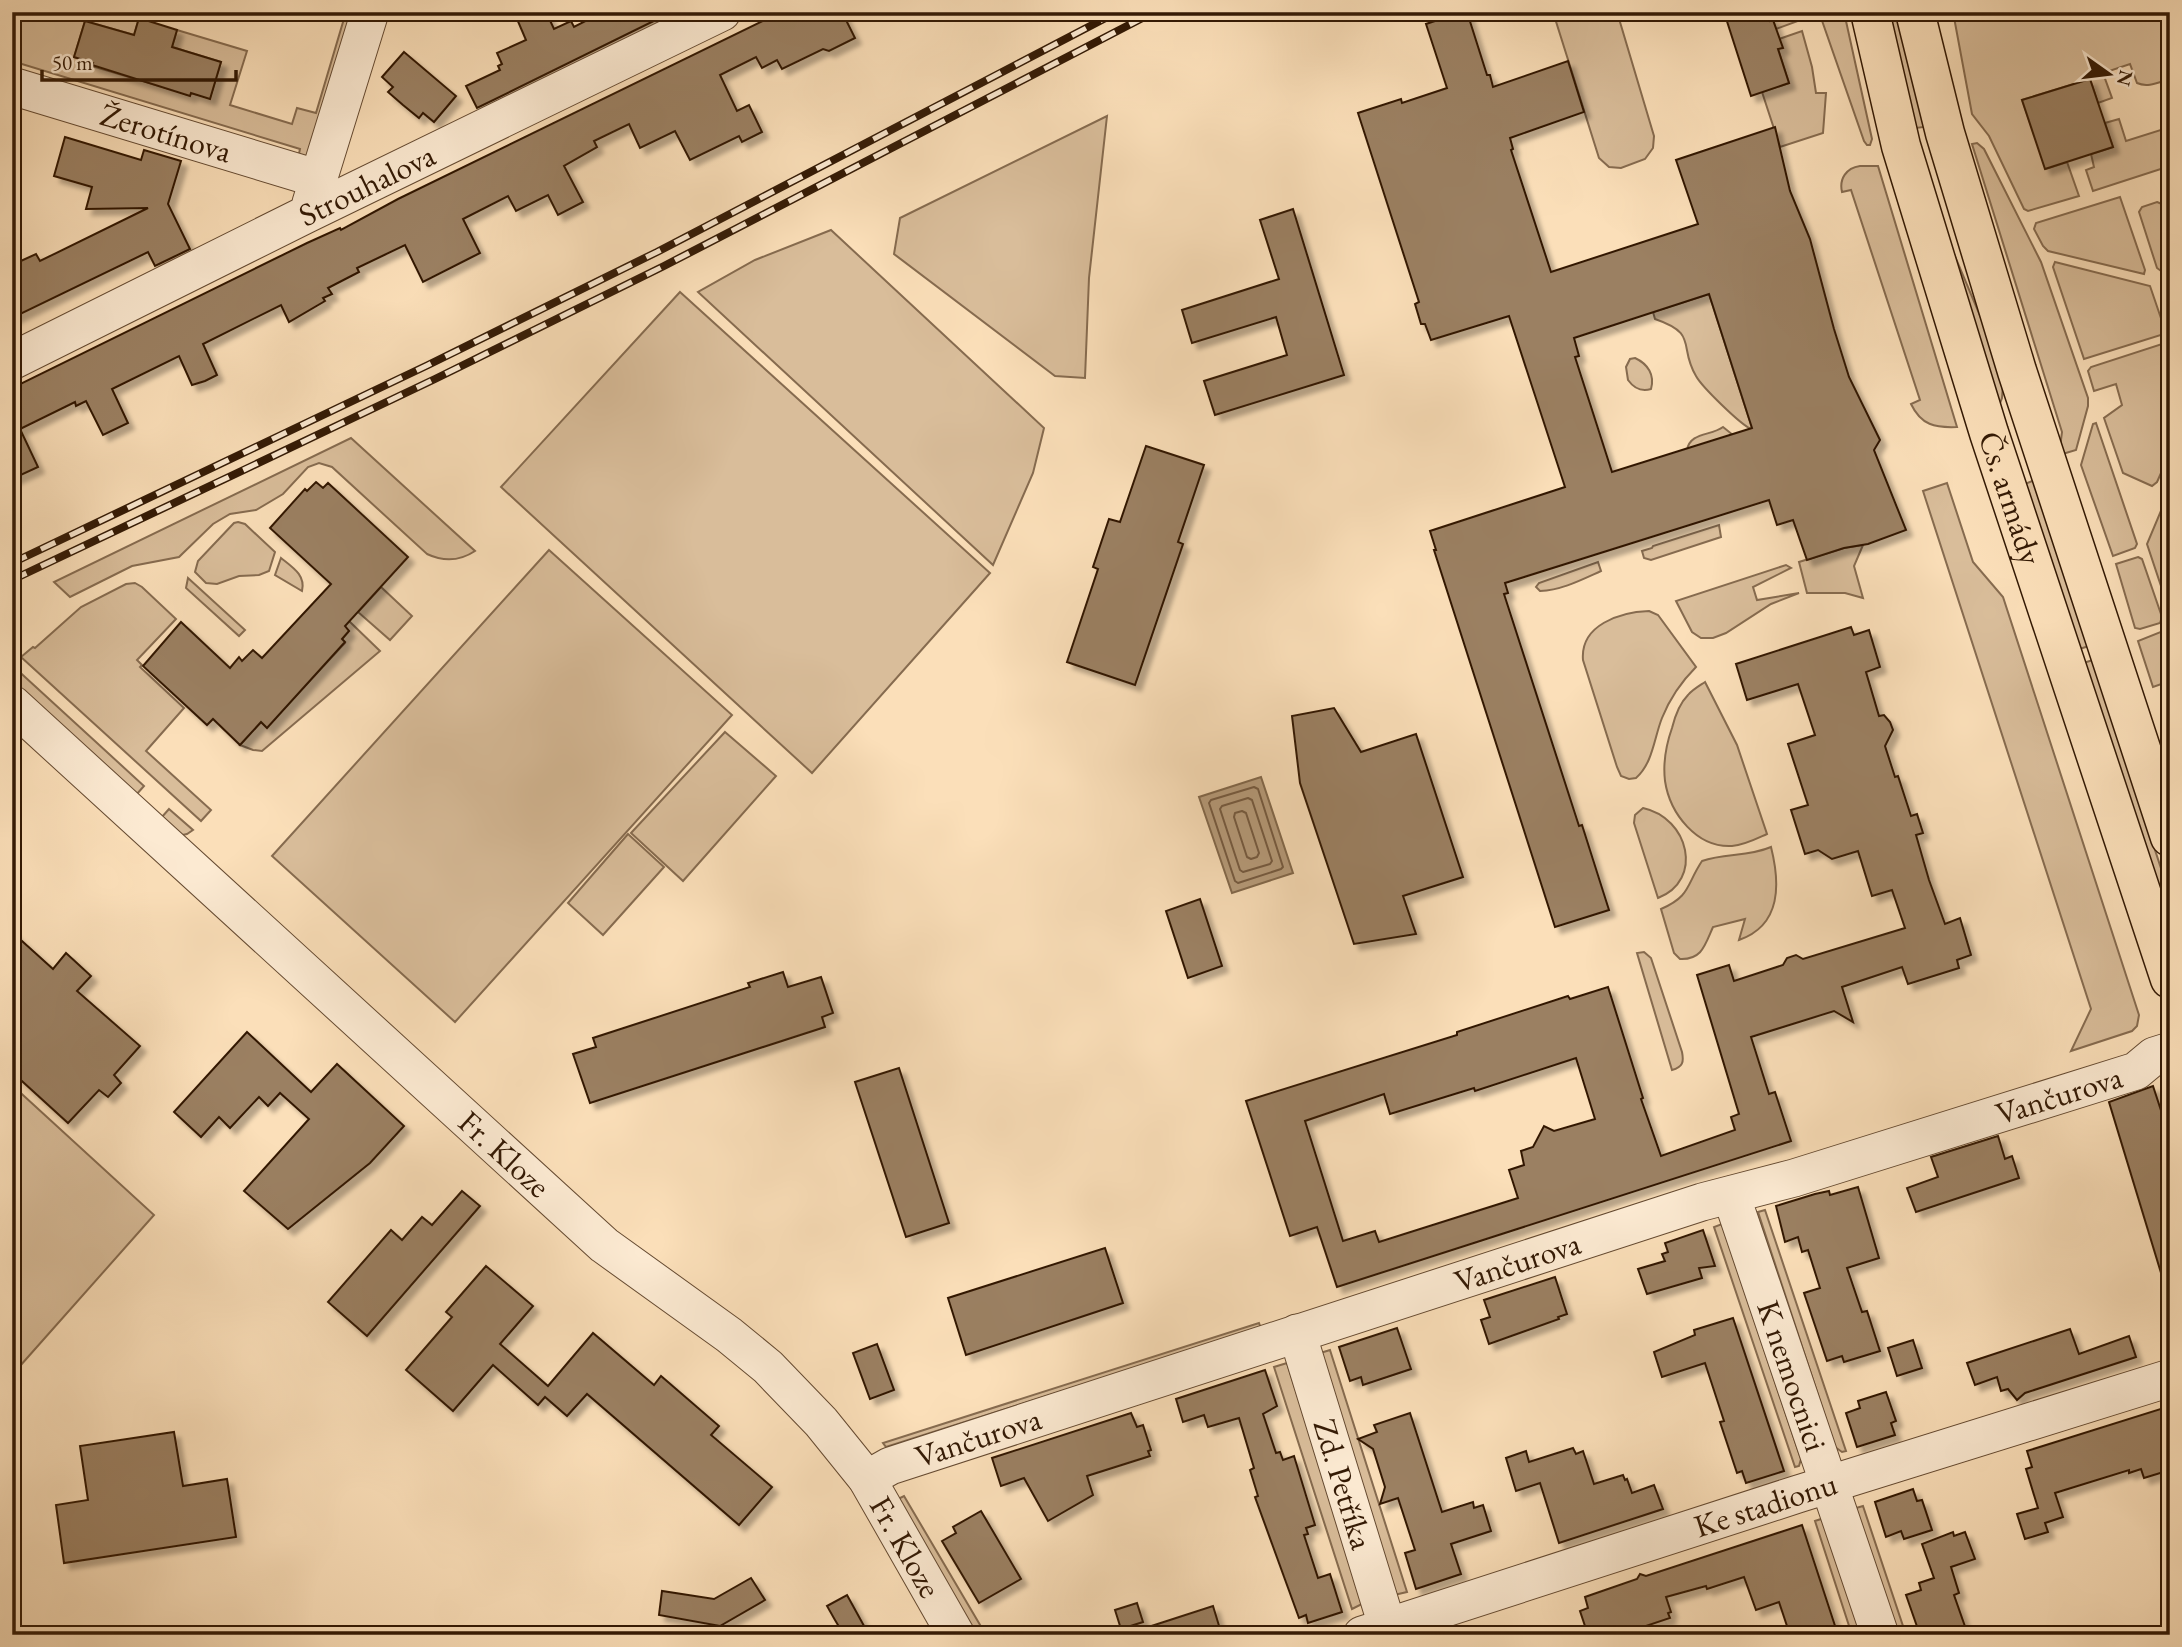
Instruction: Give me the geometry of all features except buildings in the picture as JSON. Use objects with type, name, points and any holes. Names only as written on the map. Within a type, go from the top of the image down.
[{"type":"main road","name":"Čs. armády","points":[[1870,12],[1902,146],[1989,433],[2170,979]]},
{"type":"main road","name":"Čs. armády","points":[[1915,12],[1945,134],[2010,349],[2170,837]]},
{"type":"street","points":[[307,214],[370,12]]},
{"type":"street","name":"Strouhalova","points":[[12,360],[722,12]]},
{"type":"street","name":"Žerotínova","points":[[12,86],[319,179]]},
{"type":"street","name":"Fr. Kloze","points":[[12,704],[604,1245],[729,1335],[768,1367],[821,1422],[867,1479],[956,1635]]},
{"type":"street","name":"Vančurova","points":[[867,1479],[890,1466],[1297,1333],[1731,1195],[1794,1178],[2136,1071],[2154,1056],[2170,1051]]},
{"type":"street","name":"K nemocnici","points":[[1731,1195],[1880,1635]]},
{"type":"street","name":"Zd. Petříka","points":[[1297,1333],[1380,1632]]},
{"type":"street","name":"Ke stadionu","points":[[1380,1632],[1828,1485],[2170,1378]]},
{"type":"shaded area","points":[[12,12],[119,12],[139,18],[134,35],[85,21],[74,57],[93,63],[92,66],[190,95],[191,93],[210,98],[221,62],[172,47],[177,30],[247,51],[230,105],[292,124],[297,108],[316,113],[346,12],[359,12],[316,152],[297,163],[300,149],[12,61]]},
{"type":"shaded area","points":[[1553,12],[1617,12],[1654,136],[1653,148],[1645,159],[1621,168],[1609,167],[1599,158]]},
{"type":"shaded area","points":[[1767,12],[1795,12],[1798,21],[1776,29]]},
{"type":"shaded area","points":[[1819,12],[1844,12],[1872,139],[1870,145],[1864,141]]},
{"type":"shaded area","points":[[1885,12],[1899,12],[1924,127],[1916,128]]},
{"type":"shaded area","points":[[1953,12],[2170,12],[2170,79],[2149,85],[2137,83],[2130,64],[2103,73],[2112,98],[2098,103],[2090,79],[2022,100],[2046,169],[2067,162],[2079,196],[2028,211],[2024,209],[1989,136],[1972,114]]},
{"type":"shaded area","points":[[1802,31],[1816,93],[1826,93],[1823,133],[1780,147],[1762,92],[1789,83],[1778,49],[1782,47],[1779,39]]},
{"type":"shaded area","points":[[1107,116],[1089,278],[1085,378],[1055,376],[894,254],[900,218]]},
{"type":"shaded area","points":[[2119,119],[2126,141],[2170,127],[2170,166],[2093,191],[2086,170],[2094,167],[2091,154],[2113,147],[2105,123]]},
{"type":"shaded area","points":[[1977,143],[1984,149],[2041,262],[2088,398],[2076,450],[2059,455],[2062,432],[1972,144]]},
{"type":"shaded area","points":[[1860,166],[1878,166],[1957,427],[1942,427],[1924,421],[1911,404],[1920,400],[1851,190],[1842,192],[1845,175]]},
{"type":"shaded area","points":[[2120,197],[2145,270],[2144,274],[2048,251],[2034,229],[2036,223]]},
{"type":"shaded area","points":[[2157,202],[2162,204],[2170,228],[2170,268],[2161,271],[2157,268],[2139,212],[2142,207]]},
{"type":"shaded area","points":[[831,230],[1044,428],[1033,473],[993,565],[698,292],[755,260]]},
{"type":"shaded area","points":[[1946,235],[1984,325],[2003,383],[2002,398],[1997,411]]},
{"type":"shaded area","points":[[2055,262],[2150,286],[2164,334],[2084,359],[2053,267]]},
{"type":"shaded area","points":[[680,292],[990,573],[812,773],[501,487]]},
{"type":"shaded area","points":[[1709,294],[1751,429],[1730,413],[1696,376],[1683,336],[1669,325],[1655,319],[1653,312]]},
{"type":"shaded area","points":[[2165,343],[2170,345],[2170,453],[2157,482],[2152,486],[2123,473],[2104,418],[2122,405],[2116,384],[2094,391],[2088,371],[2091,367]]},
{"type":"shaded area","points":[[1635,358],[1649,370],[1651,389],[1638,388],[1628,380],[1626,367],[1630,359]]},
{"type":"shaded area","points":[[2096,423],[2137,544],[2135,548],[2113,556],[2081,465],[2093,424]]},
{"type":"shaded area","points":[[1723,427],[1733,435],[1687,450],[1692,440]]},
{"type":"shaded area","points":[[351,438],[475,551],[452,559],[427,554],[332,467],[319,463],[308,467],[283,494],[256,510],[230,514],[213,524],[179,557],[132,566],[70,597],[54,582]]},
{"type":"shaded area","points":[[2035,480],[2089,646],[2076,650],[2022,485]]},
{"type":"shaded area","points":[[1947,483],[1973,562],[2003,597],[2139,1015],[2137,1026],[2132,1031],[2071,1051],[2091,1009],[1923,491]]},
{"type":"shaded area","points":[[2170,504],[2170,606],[2147,544],[2163,506]]},
{"type":"shaded area","points":[[238,522],[245,524],[275,552],[269,571],[259,575],[239,576],[217,584],[206,583],[195,572],[198,561]]},
{"type":"shaded area","points":[[1719,525],[1721,537],[1651,560],[1644,558],[1642,551],[1653,546]]},
{"type":"shaded area","points":[[1863,545],[1854,566],[1863,598],[1845,593],[1807,593],[1799,562]]},
{"type":"shaded area","points":[[549,550],[732,715],[455,1022],[272,856]]},
{"type":"shaded area","points":[[2138,557],[2142,559],[2162,617],[2160,623],[2140,629],[2135,628],[2116,564]]},
{"type":"shaded area","points":[[281,558],[300,576],[302,591],[275,575]]},
{"type":"shaded area","points":[[1598,562],[1601,571],[1579,581],[1548,590],[1540,591],[1536,587],[1539,583]]},
{"type":"shaded area","points":[[1786,565],[1791,568],[1753,587],[1757,600],[1799,593],[1771,604],[1726,633],[1713,638],[1701,638],[1692,632],[1676,601]]},
{"type":"shaded area","points":[[188,578],[245,630],[239,636],[186,588]]},
{"type":"shaded area","points":[[135,583],[176,619],[137,660],[142,665],[140,667],[184,708],[146,751],[211,810],[201,821],[21,657],[81,607],[126,584]]},
{"type":"shaded area","points":[[381,587],[412,616],[390,640],[358,612]]},
{"type":"shaded area","points":[[1649,611],[1658,615],[1696,667],[1669,704],[1642,772],[1636,778],[1629,779],[1621,776],[1617,767],[1583,660],[1584,648],[1595,629],[1604,623],[1626,614]]},
{"type":"shaded area","points":[[349,621],[380,651],[262,751],[240,745],[261,722],[267,727],[345,643],[342,639],[349,631],[344,626]]},
{"type":"shaded area","points":[[2163,631],[2170,639],[2170,681],[2153,687],[2138,641]]},
{"type":"shaded area","points":[[2093,660],[2170,896],[2170,942],[2080,664]]},
{"type":"shaded area","points":[[13,666],[144,786],[136,795],[12,684]]},
{"type":"shaded area","points":[[1705,682],[1737,745],[1767,834],[1732,846],[1707,841],[1687,827],[1673,805],[1665,781],[1668,741],[1676,715],[1692,691]]},
{"type":"shaded area","points":[[725,732],[776,776],[683,881],[631,833]]},
{"type":"shaded area","points":[[1643,808],[1659,814],[1671,824],[1680,836],[1685,850],[1686,864],[1682,878],[1658,898],[1634,823],[1635,815]]},
{"type":"shaded area","points":[[169,809],[193,830],[178,836],[161,818]]},
{"type":"shaded area","points":[[628,834],[664,867],[603,935],[568,903]]},
{"type":"shaded area","points":[[1771,847],[1776,888],[1770,913],[1763,924],[1739,940],[1745,919],[1713,927],[1698,954],[1680,959],[1674,953],[1661,909],[1683,894],[1702,861]]},
{"type":"shaded area","points":[[1644,952],[1651,958],[1682,1052],[1682,1064],[1672,1070],[1637,953]]},
{"type":"shaded area","points":[[12,1085],[154,1215],[12,1375]]},
{"type":"shaded area","points":[[1765,1210],[1846,1451],[1842,1452],[1835,1447],[1758,1212]]},
{"type":"shaded area","points":[[1722,1224],[1801,1459],[1799,1466],[1795,1467],[1714,1227]]},
{"type":"shaded area","points":[[1259,1323],[1261,1328],[886,1447],[883,1443]]},
{"type":"shaded area","points":[[1330,1350],[1407,1592],[1394,1595],[1317,1354]]},
{"type":"shaded area","points":[[1287,1363],[1364,1603],[1352,1609],[1274,1367]]},
{"type":"shaded area","points":[[904,1496],[986,1635],[972,1635],[894,1501]]},
{"type":"shaded area","points":[[1863,1506],[1906,1635],[1896,1635],[1856,1515],[1856,1508]]},
{"type":"shaded area","points":[[1821,1519],[1828,1529],[1863,1635],[1852,1635],[1815,1521]]},
{"type":"water","points":[[1261,777],[1293,873],[1232,893],[1199,797]]},
{"type":"railway","points":[[12,563],[428,365],[657,252],[1117,12]]},
{"type":"railway","points":[[12,580],[435,379],[664,266],[1154,12]]}]
